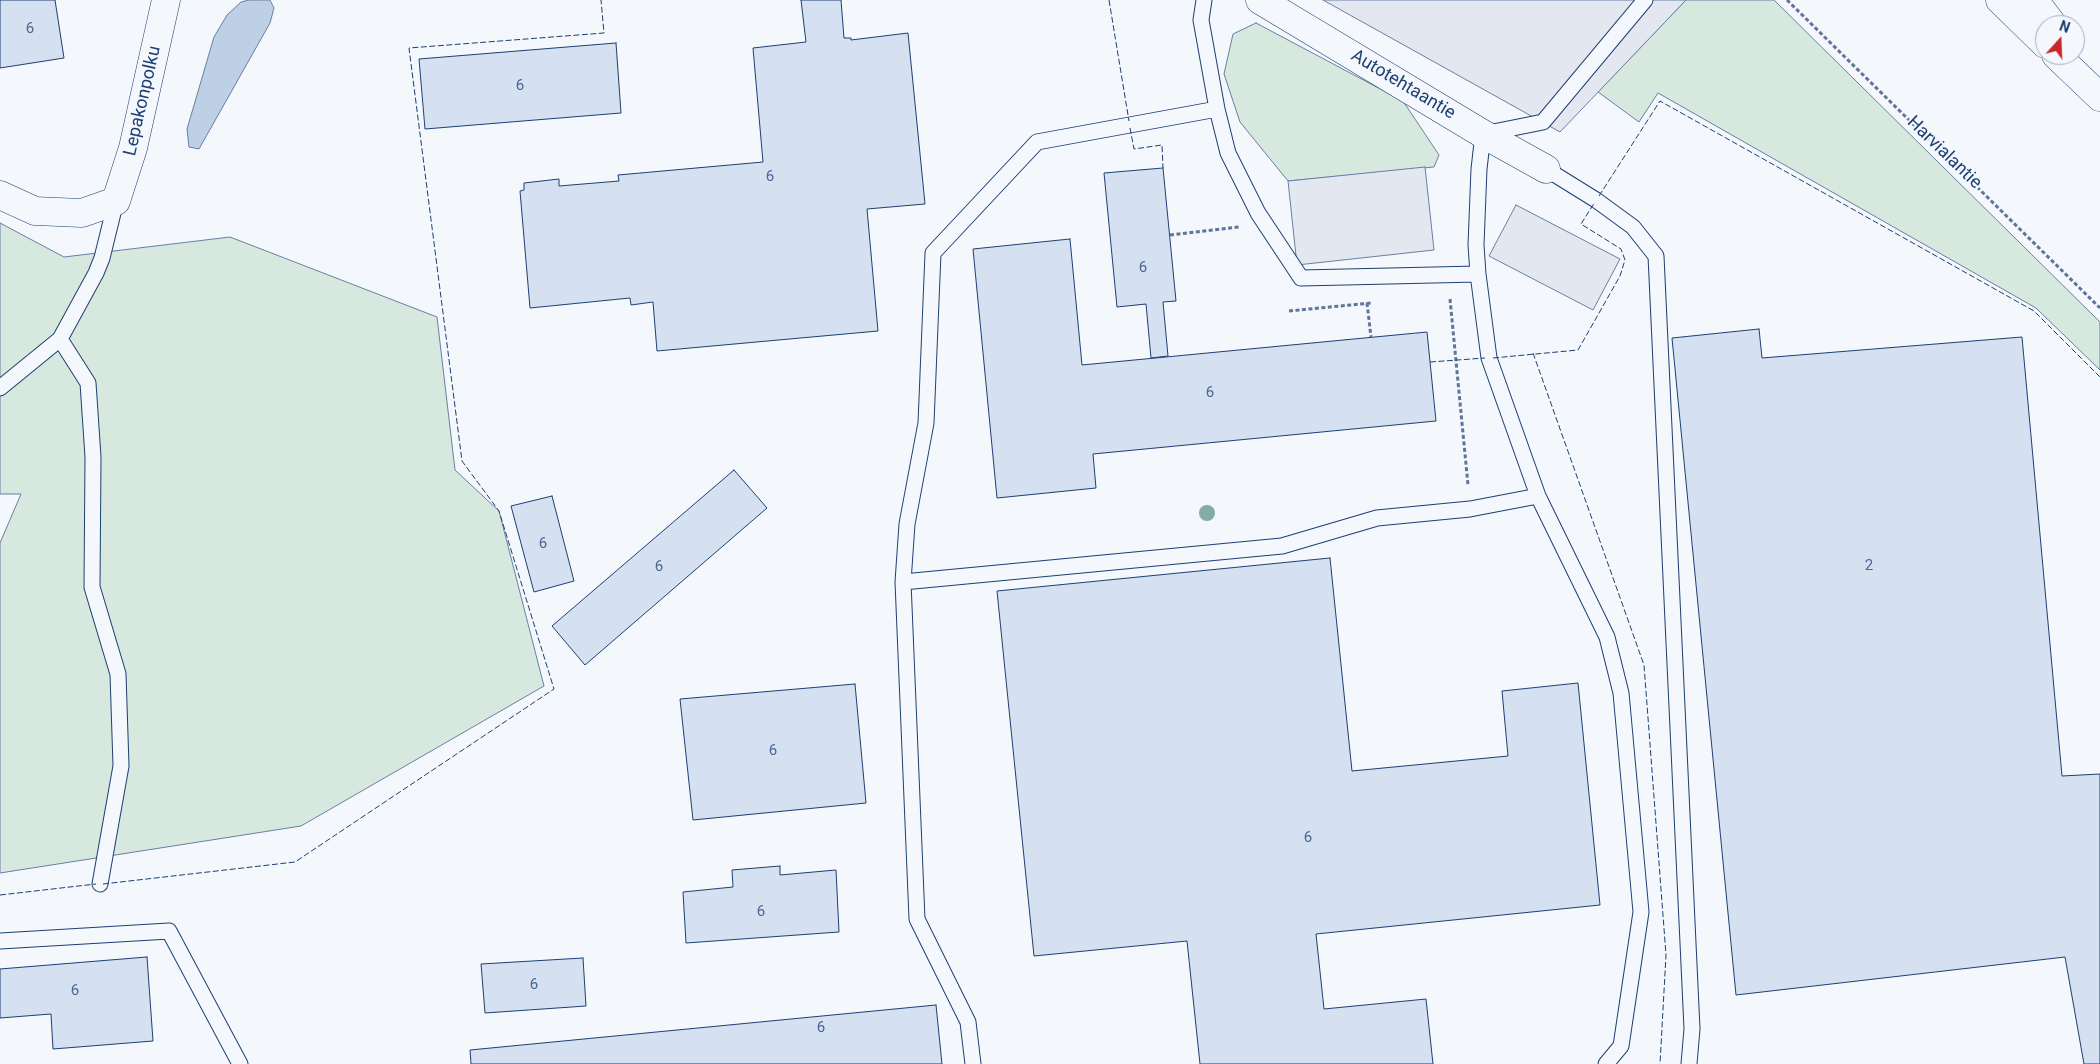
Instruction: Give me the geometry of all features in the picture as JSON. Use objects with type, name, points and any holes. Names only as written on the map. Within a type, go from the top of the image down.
[{"type":"street","name":"Lepakonpolku","points":[[116,201],[133,148],[166,0]]},
{"type":"street","name":"Autotehtaantie","points":[[1260,0],[1546,169]]},
{"type":"street","points":[[2000,0],[2035,34]]},
{"type":"street","points":[[2034,0],[2046,15]]},
{"type":"street","points":[[2066,65],[2100,97]]},
{"type":"street","points":[[2084,65],[2100,86]]},
{"type":"street","points":[[0,195],[35,211],[82,213],[116,201]]},
{"type":"lane","points":[[1204,0],[1201,20],[1217,109],[1228,153],[1265,223],[1301,278],[1478,274]]},
{"type":"lane","points":[[1623,1064],[1621,1046],[1641,912],[1621,693],[1607,637],[1538,496],[1489,358],[1476,245],[1479,169],[1484,134],[1543,122],[1645,0]]},
{"type":"lane","points":[[973,1064],[968,1022],[917,919],[903,582],[907,524],[926,423],[933,253],[1037,142],[1217,109]]},
{"type":"lane","points":[[1546,169],[1596,200],[1633,227],[1656,256],[1692,1029],[1689,1064]]},
{"type":"lane","points":[[0,388],[60,339],[96,273],[102,258],[116,201]]},
{"type":"lane","points":[[60,339],[88,384],[93,457],[92,587],[118,674],[121,766],[100,884]]},
{"type":"lane","points":[[903,582],[1282,546],[1376,518],[1470,509],[1538,496]]},
{"type":"lane","points":[[0,941],[169,931],[240,1064]]},
{"type":"lane","points":[[1606,1064],[1621,1046]]},
{"type":"path","name":"Harvialantie","points":[[1787,0],[2100,308]]},
{"type":"path","points":[[1170,236],[1265,223]]},
{"type":"path","points":[[1450,295],[1470,509]]},
{"type":"path","points":[[1289,311],[1376,302]]},
{"type":"path","points":[[1367,303],[1370,337]]},
{"type":"shaded area","points":[[1323,0],[1686,0],[1560,132]]},
{"type":"shaded area","points":[[1686,0],[1774,0],[2100,322],[2100,370],[2036,308],[1658,93],[1639,122],[1598,92]]},
{"type":"shaded area","points":[[1256,23],[1403,101],[1439,155],[1434,167],[1288,181],[1240,122],[1224,74],[1233,34]]},
{"type":"shaded area","points":[[1425,167],[1434,250],[1297,265],[1288,181]]},
{"type":"shaded area","points":[[1516,205],[1620,259],[1593,310],[1489,256]]},
{"type":"shaded area","points":[[0,223],[64,257],[230,237],[437,317],[455,470],[499,511],[544,686],[301,826],[0,873],[0,543],[21,494],[0,494]]},
{"type":"water","points":[[270,0],[274,8],[270,23],[199,149],[189,147],[187,129],[214,37],[227,15],[241,2]]},
{"type":"building","points":[[0,0],[55,0],[64,58],[0,68]]},
{"type":"building","points":[[801,0],[841,0],[844,38],[851,38],[851,40],[908,33],[925,204],[867,209],[878,331],[657,351],[653,302],[631,305],[630,298],[530,308],[520,191],[524,190],[524,183],[559,179],[559,186],[619,181],[618,175],[763,162],[753,48],[806,42]]},
{"type":"building","points":[[616,43],[621,113],[425,129],[419,59]]},
{"type":"building","points":[[1163,168],[1176,301],[1163,302],[1168,356],[1151,358],[1146,304],[1117,307],[1104,173]]},
{"type":"building","points":[[1070,239],[1082,365],[1427,332],[1436,421],[1093,454],[1096,488],[997,498],[973,249]]},
{"type":"building","points":[[1759,329],[1762,358],[2022,337],[2062,776],[2100,774],[2100,1064],[2084,1064],[2065,957],[1736,995],[1672,338]]},
{"type":"building","points":[[734,470],[767,508],[585,665],[552,626]]},
{"type":"building","points":[[552,496],[574,581],[534,592],[511,506]]},
{"type":"building","points":[[1330,558],[1352,771],[1508,756],[1502,691],[1578,683],[1600,905],[1316,934],[1324,1009],[1426,999],[1433,1064],[1200,1064],[1187,941],[1034,956],[997,591]]},
{"type":"building","points":[[855,684],[866,803],[693,820],[680,699]]},
{"type":"building","points":[[780,866],[780,875],[836,870],[839,932],[686,943],[683,892],[733,887],[732,870]]},
{"type":"building","points":[[147,957],[153,1041],[53,1049],[51,1014],[0,1018],[0,969]]},
{"type":"building","points":[[583,958],[586,1006],[485,1013],[481,964]]},
{"type":"building","points":[[936,1005],[942,1064],[471,1064],[470,1050]]},
{"type":"fence","points":[[103,884],[295,862],[554,689],[499,511],[462,461],[409,48],[604,33],[601,0]]},
{"type":"fence","points":[[1109,0],[1129,121]]},
{"type":"fence","points":[[1599,196],[1660,101],[2034,311],[2100,377]]},
{"type":"fence","points":[[1130,128],[1134,149],[1162,145],[1163,168]]},
{"type":"fence","points":[[1493,358],[1578,350],[1620,276],[1625,260],[1621,249],[1581,224],[1595,202]]},
{"type":"fence","points":[[1533,353],[1644,665],[1666,955],[1660,1064]]},
{"type":"fence","points":[[1430,362],[1485,358]]},
{"type":"fence","points":[[0,895],[96,884]]}]
